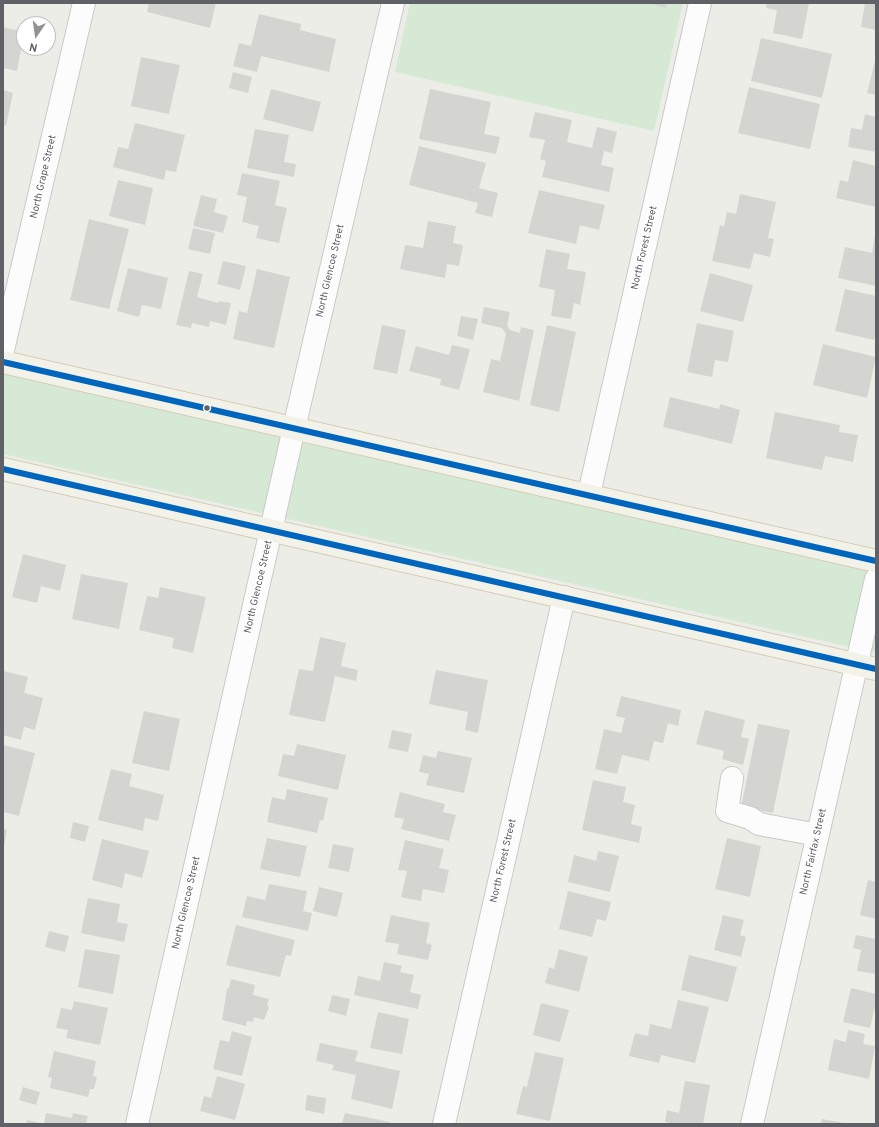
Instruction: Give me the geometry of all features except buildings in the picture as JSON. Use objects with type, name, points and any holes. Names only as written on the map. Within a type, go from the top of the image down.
[{"type":"main road","points":[[3,362],[589,494],[876,561]]},
{"type":"main road","points":[[3,469],[866,666]]},
{"type":"street","name":"North Grape Street","points":[[3,350],[84,3]]},
{"type":"street","name":"North Glencoe Street","points":[[137,1124],[294,428],[393,3]]},
{"type":"street","name":"North Forest Street","points":[[589,494],[700,3]]},
{"type":"street","name":"North Fairfax Street","points":[[752,1124],[818,835],[866,666],[876,580]]},
{"type":"street","name":"North Forest Street","points":[[444,1124],[564,597]]},
{"type":"street","points":[[732,778],[727,811],[750,818],[759,824],[818,835]]},
{"type":"green space","points":[[410,3],[683,3],[654,131],[395,72]]},
{"type":"green space","points":[[3,373],[876,572],[876,653],[3,454]]},
{"type":"transit line","points":[[3,362],[876,561]]},
{"type":"transit line","points":[[3,469],[876,669]]}]
